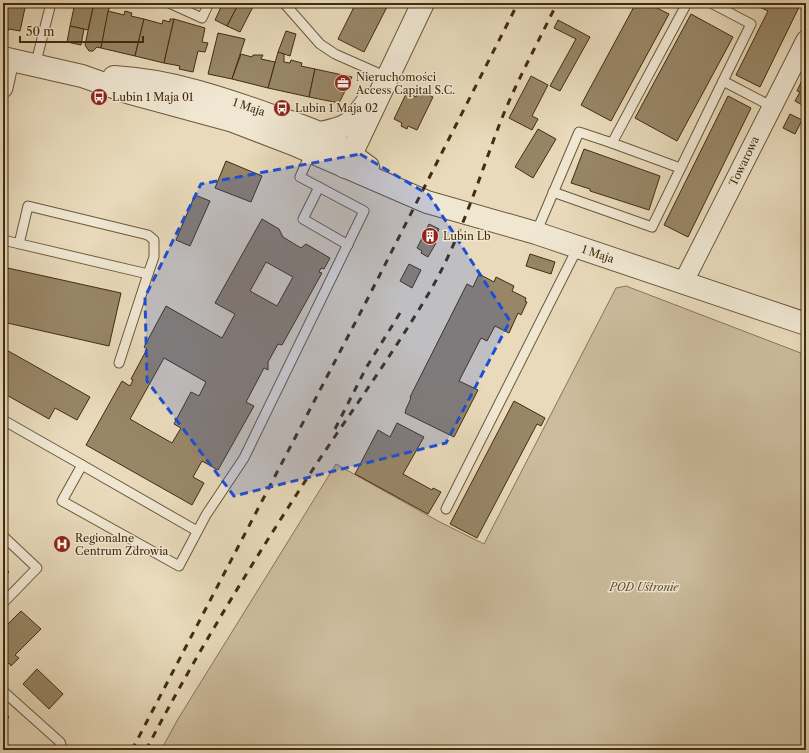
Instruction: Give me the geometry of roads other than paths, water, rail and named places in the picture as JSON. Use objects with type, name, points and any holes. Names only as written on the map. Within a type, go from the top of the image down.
[{"type":"street","points":[[348,161],[423,3]]},
{"type":"street","name":"Towarowa","points":[[683,283],[806,40]]},
{"type":"street","name":"1 Maja","points":[[6,59],[82,76],[130,93],[315,143],[396,189],[427,202],[536,233],[803,323]]},
{"type":"street","points":[[3,88],[6,59]]},
{"type":"street","points":[[315,143],[353,122],[387,77]]},
{"type":"lane","points":[[36,66],[51,3]]},
{"type":"lane","points":[[169,3],[202,18],[209,3]]},
{"type":"lane","points":[[284,3],[320,44],[335,54],[387,77]]},
{"type":"lane","points":[[612,143],[687,3]]},
{"type":"lane","points":[[553,192],[652,227],[751,24],[711,3]]},
{"type":"lane","points":[[723,81],[772,106]]},
{"type":"lane","points":[[536,233],[579,132],[680,168]]},
{"type":"lane","points":[[82,465],[62,502],[179,566],[197,532],[244,458],[364,211],[300,176],[315,143]]},
{"type":"lane","points":[[319,187],[303,220],[348,246]]},
{"type":"lane","points":[[19,244],[28,206],[139,231],[148,235],[154,240],[154,256],[119,363]]},
{"type":"lane","points":[[3,240],[148,274]]},
{"type":"lane","points":[[446,509],[578,247]]},
{"type":"lane","points":[[3,420],[197,532]]},
{"type":"lane","points":[[3,536],[37,568],[3,603]]},
{"type":"lane","points":[[3,691],[60,742],[63,750]]},
{"type":"railway","points":[[132,750],[367,300],[518,3]]},
{"type":"railway","points":[[146,750],[185,677],[270,535],[376,377],[433,286],[453,246],[506,108],[557,3]]},
{"type":"railway","points":[[335,429],[366,368],[400,313]]},
{"type":"place","name":"Nieruchomości Access Capital S.C.","points":[[343,83]]},
{"type":"place","name":"Lubin 1 Maja 01","points":[[99,97]]},
{"type":"place","name":"Lubin 1 Maja 02","points":[[282,108]]},
{"type":"place","name":"Lubin Lb","points":[[430,236]]},
{"type":"place","name":"Regionalne Centrum Zdrowia","points":[[62,544]]},
{"type":"park label","name":"POD Ustronie","points":[[644,587]]}]
